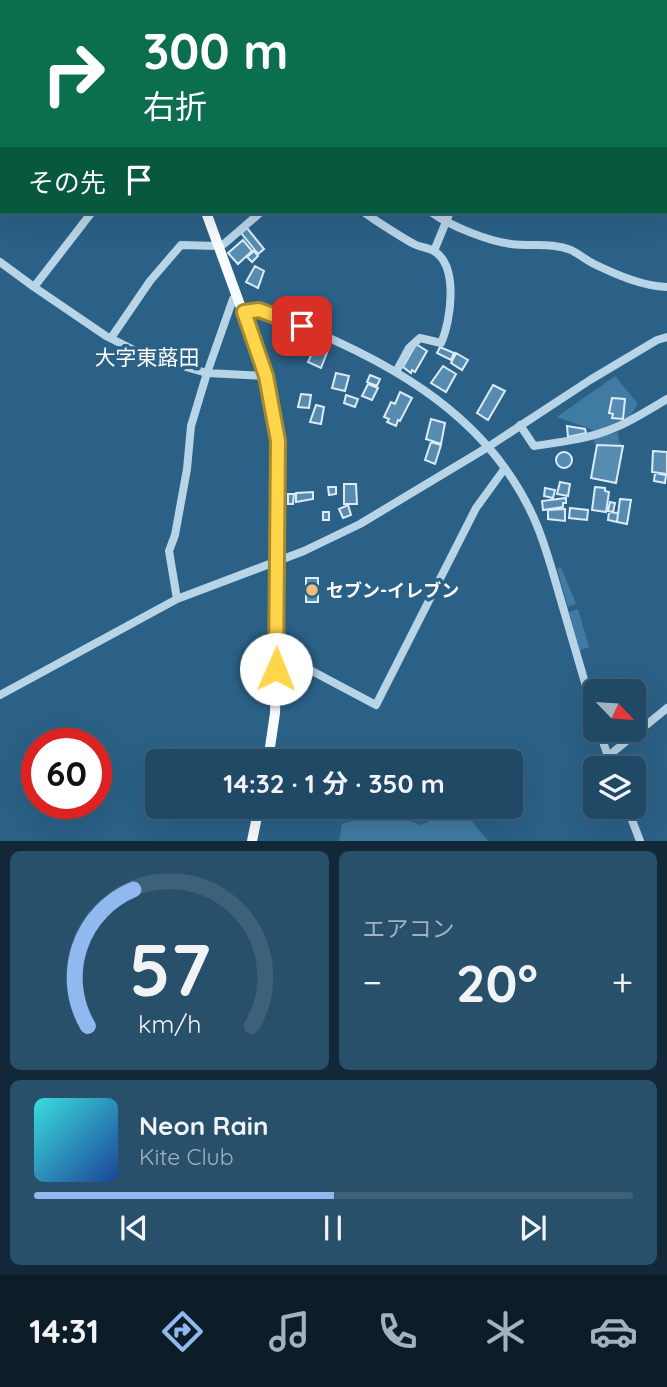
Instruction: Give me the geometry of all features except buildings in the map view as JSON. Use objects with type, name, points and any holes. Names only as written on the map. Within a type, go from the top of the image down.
[{"type":"main road","points":[[206,214],[266,376],[278,441],[277,647],[275,713],[270,749]]},
{"type":"main road","points":[[251,841],[256,819]]},
{"type":"street","points":[[34,287],[90,214]]},
{"type":"street","points":[[111,338],[150,281],[181,245],[224,244],[259,214]]},
{"type":"street","points":[[366,214],[405,239],[434,251],[447,267],[451,294],[441,343],[420,338],[409,348],[396,372]]},
{"type":"street","points":[[434,214],[499,242],[550,245],[571,250],[593,264],[616,273],[651,286],[667,287]]},
{"type":"street","points":[[434,251],[449,214]]},
{"type":"street","points":[[0,262],[111,338],[153,359],[207,373],[266,376]]},
{"type":"street","points":[[177,599],[169,551],[175,535],[187,469],[191,426],[228,312],[237,296]]},
{"type":"street","points":[[244,312],[259,310],[374,359],[446,405],[467,423],[505,468],[535,520],[584,679]]},
{"type":"street","points":[[0,695],[177,599],[278,561],[360,524],[488,447],[590,380],[667,337]]},
{"type":"street","points":[[520,425],[534,446],[589,437],[615,428],[667,399]]},
{"type":"street","points":[[277,647],[312,671],[376,705],[476,508],[505,468]]},
{"type":"street","points":[[608,756],[667,708]]},
{"type":"street","points":[[632,819],[640,841]]},
{"type":"shaded area","points":[[615,376],[638,404],[630,416],[596,431],[557,417]]},
{"type":"shaded area","points":[[618,432],[623,446],[594,444],[594,439]]},
{"type":"shaded area","points":[[561,567],[576,604],[568,607],[557,569]]},
{"type":"shaded area","points":[[578,609],[589,647],[580,650],[569,612]]},
{"type":"shaded area","points":[[359,819],[403,819],[421,825],[434,819],[470,819],[488,841],[339,841],[342,824]]},
{"type":"place","name":"セブン-イレブン","points":[[312,590]]},
{"type":"district","name":"大字東蕗田","points":[[147,357]]},
{"type":"route","points":[[276,669],[278,441],[266,376],[244,312],[259,310],[302,326]]}]
